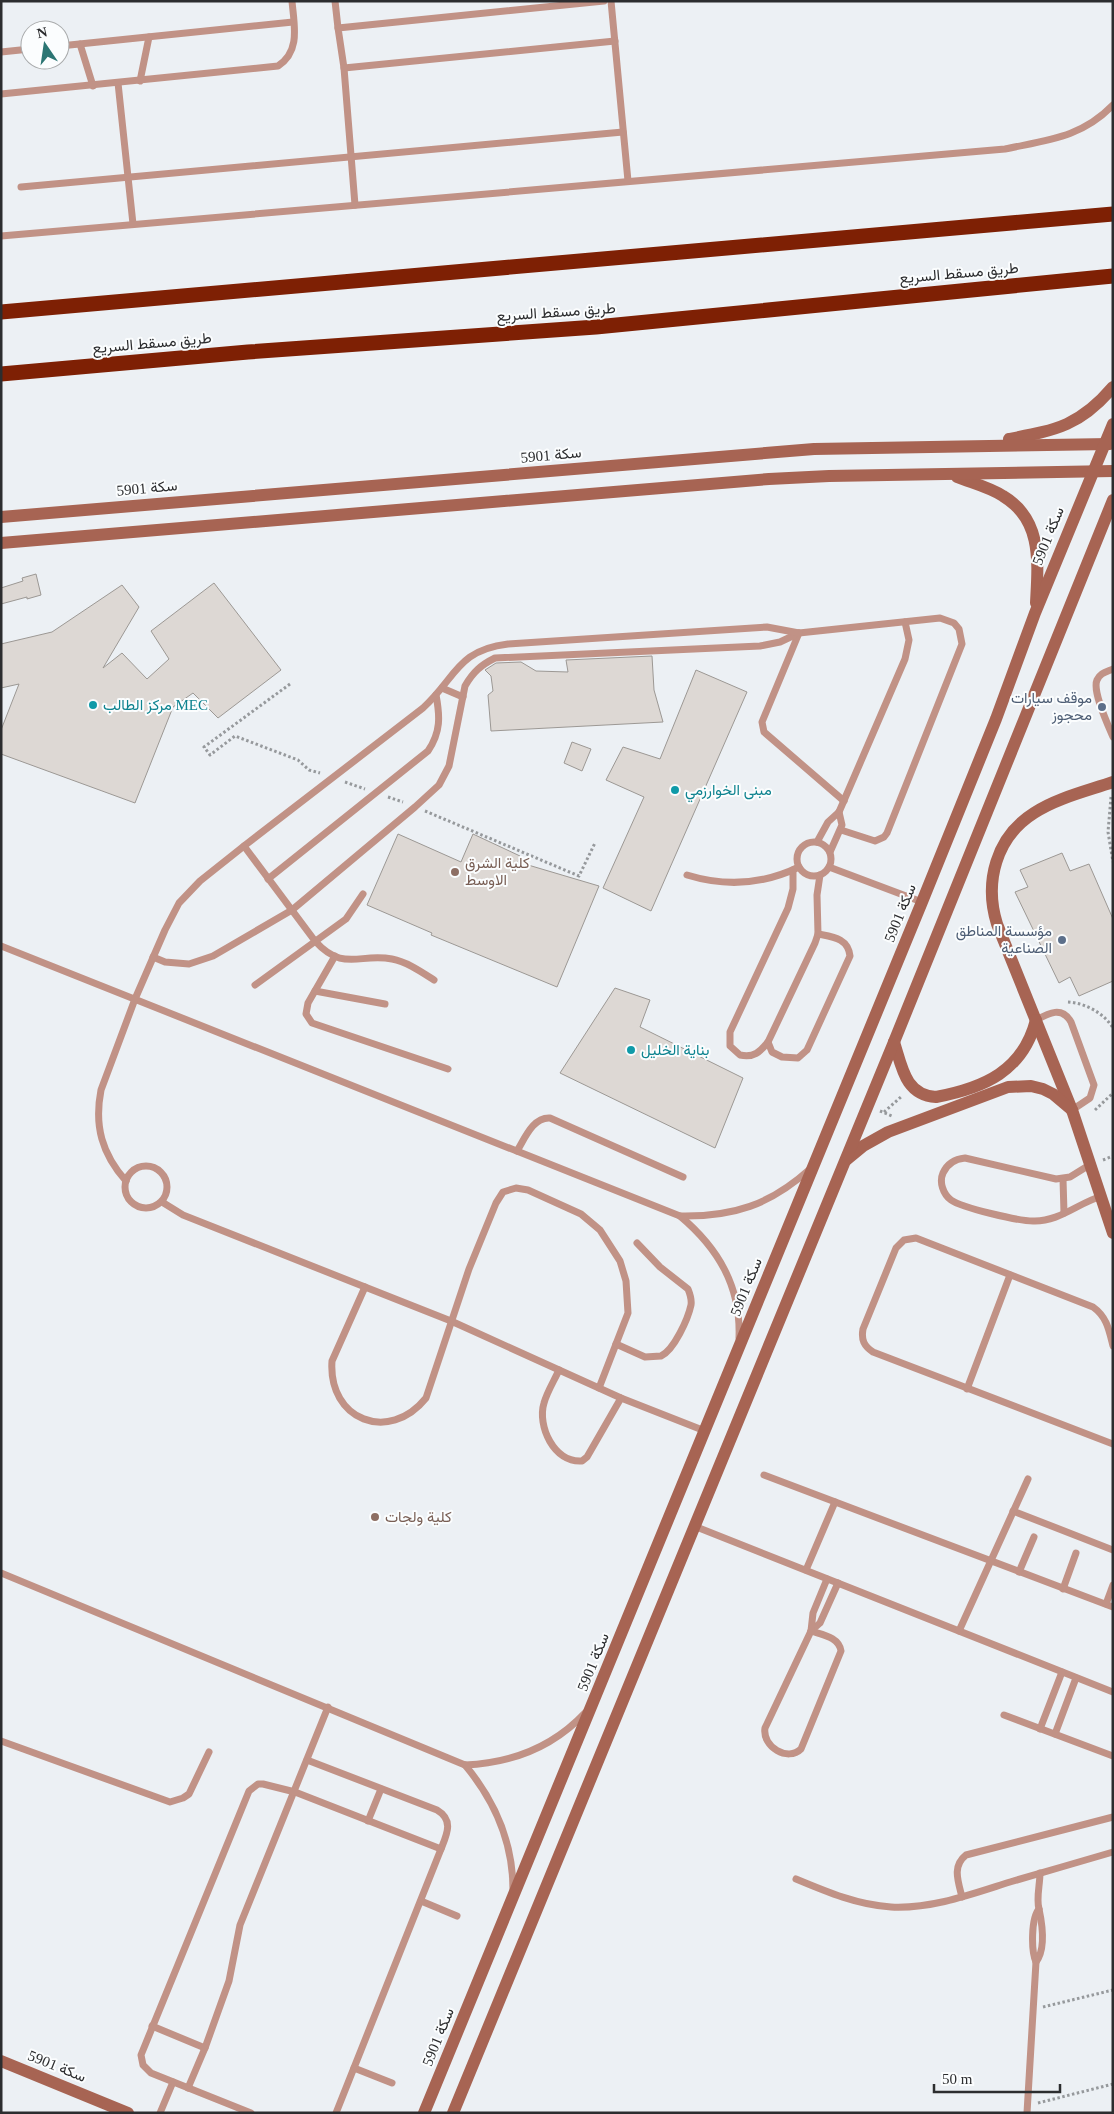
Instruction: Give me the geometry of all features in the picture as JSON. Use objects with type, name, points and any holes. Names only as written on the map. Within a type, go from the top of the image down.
[{"type":"highway","points":[[1,312],[1113,214]]},
{"type":"highway","name":"طريق مسقط السريع","points":[[1,374],[248,352],[596,327],[1113,276]]},
{"type":"street","points":[[977,445],[1044,432],[1070,423],[1093,408],[1113,387]]},
{"type":"street","name":"سكة 5901","points":[[424,2113],[922,902],[996,719],[1035,613],[1092,472],[1108,444],[1113,424]]},
{"type":"street","name":"سكة 5901","points":[[1,516],[851,447],[1108,444]]},
{"type":"street","points":[[1,544],[769,479],[1113,470]]},
{"type":"street","points":[[947,474],[1004,496],[1023,514],[1030,525],[1038,550],[1035,613]]},
{"type":"street","points":[[453,2113],[894,1042],[1113,500]]},
{"type":"street","points":[[1092,549],[1113,527]]},
{"type":"street","points":[[1110,783],[1048,806],[1024,820],[1005,842],[994,868],[991,896],[993,910],[1072,1110],[1113,1233]]},
{"type":"street","points":[[894,1042],[905,1079],[911,1087],[927,1096],[936,1097],[990,1080],[1012,1065],[1033,1032],[1036,1020]]},
{"type":"street","points":[[843,1164],[863,1146],[888,1132],[1008,1087],[1025,1086],[1043,1089],[1053,1094],[1072,1110]]},
{"type":"street","name":"سكة 5901","points":[[1,2061],[128,2113]]},
{"type":"lane","points":[[1,94],[278,66],[286,61],[292,52],[295,39],[292,1]]},
{"type":"lane","points":[[335,1],[344,68],[355,205]]},
{"type":"lane","points":[[338,28],[604,1]]},
{"type":"lane","points":[[611,1],[628,181]]},
{"type":"lane","points":[[70,45],[293,22]]},
{"type":"lane","points":[[140,81],[149,37]]},
{"type":"lane","points":[[344,68],[615,41]]},
{"type":"lane","points":[[80,44],[93,86]]},
{"type":"lane","points":[[1,52],[20,50]]},
{"type":"lane","points":[[118,83],[133,224]]},
{"type":"lane","points":[[1,236],[1005,148],[1069,136],[1100,118],[1113,105]]},
{"type":"lane","points":[[21,187],[623,132]]},
{"type":"lane","points":[[126,1182],[116,1171],[106,1152],[99,1132],[98,1118],[102,1090],[153,957],[171,916],[179,903],[200,881],[423,708],[442,688],[459,665],[470,656],[495,646],[767,627],[799,633],[940,618],[947,619],[959,629],[962,644],[887,833],[884,837],[874,841],[841,830]]},
{"type":"lane","points":[[818,842],[828,822],[839,812],[905,659],[909,640],[905,622]]},
{"type":"lane","points":[[153,957],[177,964],[202,961],[292,910],[439,785],[445,776],[452,756],[466,686],[474,673],[495,658],[760,646],[780,642],[799,633]]},
{"type":"lane","points":[[799,633],[762,722],[762,728],[764,732],[844,801]]},
{"type":"lane","points":[[1113,669],[1101,674],[1095,688],[1113,737]]},
{"type":"lane","points":[[442,688],[463,697]]},
{"type":"lane","points":[[268,878],[428,751],[438,734],[440,725],[436,695]]},
{"type":"lane","points":[[830,852],[841,830],[842,821],[839,812]]},
{"type":"lane","points":[[818,842],[827,847],[830,852],[831,862],[829,867],[820,875],[817,895],[818,934],[768,1042],[760,1051],[747,1056],[740,1055],[734,1052],[729,1039],[730,1032],[788,908],[799,851],[806,844],[818,842]]},
{"type":"lane","points":[[244,846],[315,941],[335,956],[351,960],[369,958],[392,959],[413,966],[434,980]]},
{"type":"lane","points":[[829,867],[922,902]]},
{"type":"lane","points":[[687,875],[715,882],[744,884],[772,878],[796,869],[808,875],[820,875]]},
{"type":"lane","points":[[255,985],[346,919],[363,894]]},
{"type":"lane","points":[[768,1042],[772,1052],[782,1057],[798,1058],[807,1050],[850,956],[849,950],[842,940],[818,934]]},
{"type":"lane","points":[[1,946],[680,1216],[697,1230],[723,1264],[737,1306],[739,1327],[738,1349]]},
{"type":"lane","points":[[335,956],[306,1008],[308,1019],[312,1023],[448,1069]]},
{"type":"lane","points":[[315,991],[384,1004]]},
{"type":"lane","points":[[1036,1020],[1057,1011],[1068,1017],[1071,1022],[1094,1085],[1090,1098],[1072,1110]]},
{"type":"lane","points":[[517,1151],[536,1122],[550,1118],[683,1177]]},
{"type":"lane","points":[[1091,1164],[1070,1177],[1063,1179],[1049,1178],[964,1158],[952,1162],[943,1172],[942,1179],[944,1192],[959,1204],[1034,1221],[1050,1219],[1082,1203],[1102,1196]]},
{"type":"lane","points":[[150,1166],[157,1169],[167,1181],[166,1196],[162,1202],[155,1207],[147,1209],[132,1204],[125,1189],[129,1175],[135,1169],[150,1166]]},
{"type":"lane","points":[[680,1216],[722,1214],[762,1203],[780,1193],[813,1167]]},
{"type":"lane","points":[[1063,1179],[1064,1213]]},
{"type":"lane","points":[[365,1287],[332,1361],[333,1387],[338,1399],[357,1416],[369,1421],[382,1423],[395,1421],[408,1416],[418,1409],[426,1398],[469,1269],[499,1197],[509,1189],[522,1188],[582,1214],[600,1230],[614,1250],[624,1271],[628,1313],[599,1388]]},
{"type":"lane","points":[[162,1202],[183,1215],[451,1321],[621,1398],[704,1431]]},
{"type":"lane","points":[[1113,1346],[1111,1328],[1104,1317],[1093,1307],[922,1240],[910,1238],[904,1240],[896,1248],[863,1328],[863,1342],[873,1352],[1113,1444]]},
{"type":"lane","points":[[616,1344],[645,1356],[661,1356],[673,1346],[691,1305],[688,1289],[660,1267],[637,1243]]},
{"type":"lane","points":[[967,1388],[1010,1275]]},
{"type":"lane","points":[[559,1370],[544,1402],[544,1424],[548,1438],[554,1448],[570,1459],[582,1461],[587,1457],[621,1398]]},
{"type":"lane","points":[[764,1475],[1109,1606],[1113,1585]]},
{"type":"lane","points":[[959,1631],[1028,1479]]},
{"type":"lane","points":[[806,1570],[835,1502]]},
{"type":"lane","points":[[1013,1512],[1113,1550]]},
{"type":"lane","points":[[694,1526],[1076,1678],[1112,1690]]},
{"type":"lane","points":[[1019,1572],[1034,1537]]},
{"type":"lane","points":[[1063,1588],[1076,1553]]},
{"type":"lane","points":[[1,1573],[465,1765],[486,1764],[526,1754],[563,1734],[593,1705]]},
{"type":"lane","points":[[811,1631],[834,1639],[838,1642],[841,1651],[801,1749],[795,1753],[788,1754],[768,1744],[765,1732],[811,1631],[812,1613],[827,1579]]},
{"type":"lane","points":[[811,1631],[820,1623],[838,1583]]},
{"type":"lane","points":[[1040,1729],[1062,1672]]},
{"type":"lane","points":[[1055,1734],[1076,1678]]},
{"type":"lane","points":[[188,2088],[205,2048],[233,1968],[240,1925],[328,1707]]},
{"type":"lane","points":[[1004,1715],[1113,1756]]},
{"type":"lane","points":[[1,1740],[170,1802],[177,1801],[189,1794],[209,1752]]},
{"type":"lane","points":[[307,1760],[437,1810],[445,1816],[448,1831],[336,2113]]},
{"type":"lane","points":[[465,1765],[478,1781],[499,1817],[511,1856],[513,1898]]},
{"type":"lane","points":[[251,2113],[151,2073],[143,2066],[142,2050],[249,1790],[258,1784],[263,1784],[295,1792],[441,1849]]},
{"type":"lane","points":[[368,1821],[382,1789]]},
{"type":"lane","points":[[962,1897],[956,1870],[961,1859],[966,1855],[1113,1817]]},
{"type":"lane","points":[[796,1879],[853,1900],[882,1906],[930,1904],[962,1897],[1113,1852]]},
{"type":"lane","points":[[1027,2109],[1036,1962],[1033,1954],[1034,1926],[1035,1915],[1039,1909],[1040,1873]]},
{"type":"lane","points":[[420,1901],[457,1916]]},
{"type":"lane","points":[[152,2026],[205,2048]]},
{"type":"lane","points":[[354,2068],[392,2083]]},
{"type":"lane","points":[[160,2113],[173,2082]]},
{"type":"path","points":[[1110,783],[1112,801],[1108,832],[1113,862]]},
{"type":"path","points":[[884,1112],[911,1087]]},
{"type":"path","points":[[1033,2009],[1113,1990]]},
{"type":"path","points":[[1027,2109],[1113,2084]]},
{"type":"building","points":[[36,574],[41,595],[1,604],[1,588],[23,581],[22,578]]},
{"type":"building","name":"مركز الطالب MEC","points":[[214,583],[281,670],[218,718],[193,693],[173,707],[135,803],[1,754],[1,730],[19,684],[1,688],[1,644],[52,632],[122,585],[139,607],[103,668],[122,653],[147,679],[169,659],[151,631]]},
{"type":"building","points":[[652,656],[654,690],[663,722],[491,731],[488,695],[493,691],[491,676],[485,670],[496,663],[521,662],[536,671],[568,672],[566,660]]},
{"type":"building","name":"مبنى الخوارزمي","points":[[696,670],[747,692],[651,911],[603,888],[644,797],[606,780],[623,747],[660,759]]},
{"type":"building","points":[[572,742],[591,749],[582,771],[564,763]]},
{"type":"building","points":[[398,834],[461,862],[473,834],[520,856],[518,862],[599,886],[557,987],[431,935],[432,933],[367,905]]},
{"type":"building","points":[[1062,853],[1070,871],[1089,864],[1113,919],[1113,981],[1079,996],[1070,977],[1059,983],[1015,892],[1028,887],[1020,870]]},
{"type":"building","name":"بناية الخليل","points":[[615,988],[650,1000],[640,1027],[743,1078],[715,1148],[560,1073]]},
{"type":"place","name":"مركز الطالب MEC","points":[[93,705]]},
{"type":"place","name":"موقف سيارات محجوز","points":[[1102,707]]},
{"type":"place","name":"مبنى الخوارزمي","points":[[675,790]]},
{"type":"place","name":"كلية الشرق الاوسط","points":[[455,872]]},
{"type":"place","name":"مؤسسة المناطق الصناعية","points":[[1062,940]]},
{"type":"place","name":"بناية الخليل","points":[[631,1050]]},
{"type":"place","name":"كلية ولجات","points":[[375,1517]]}]
